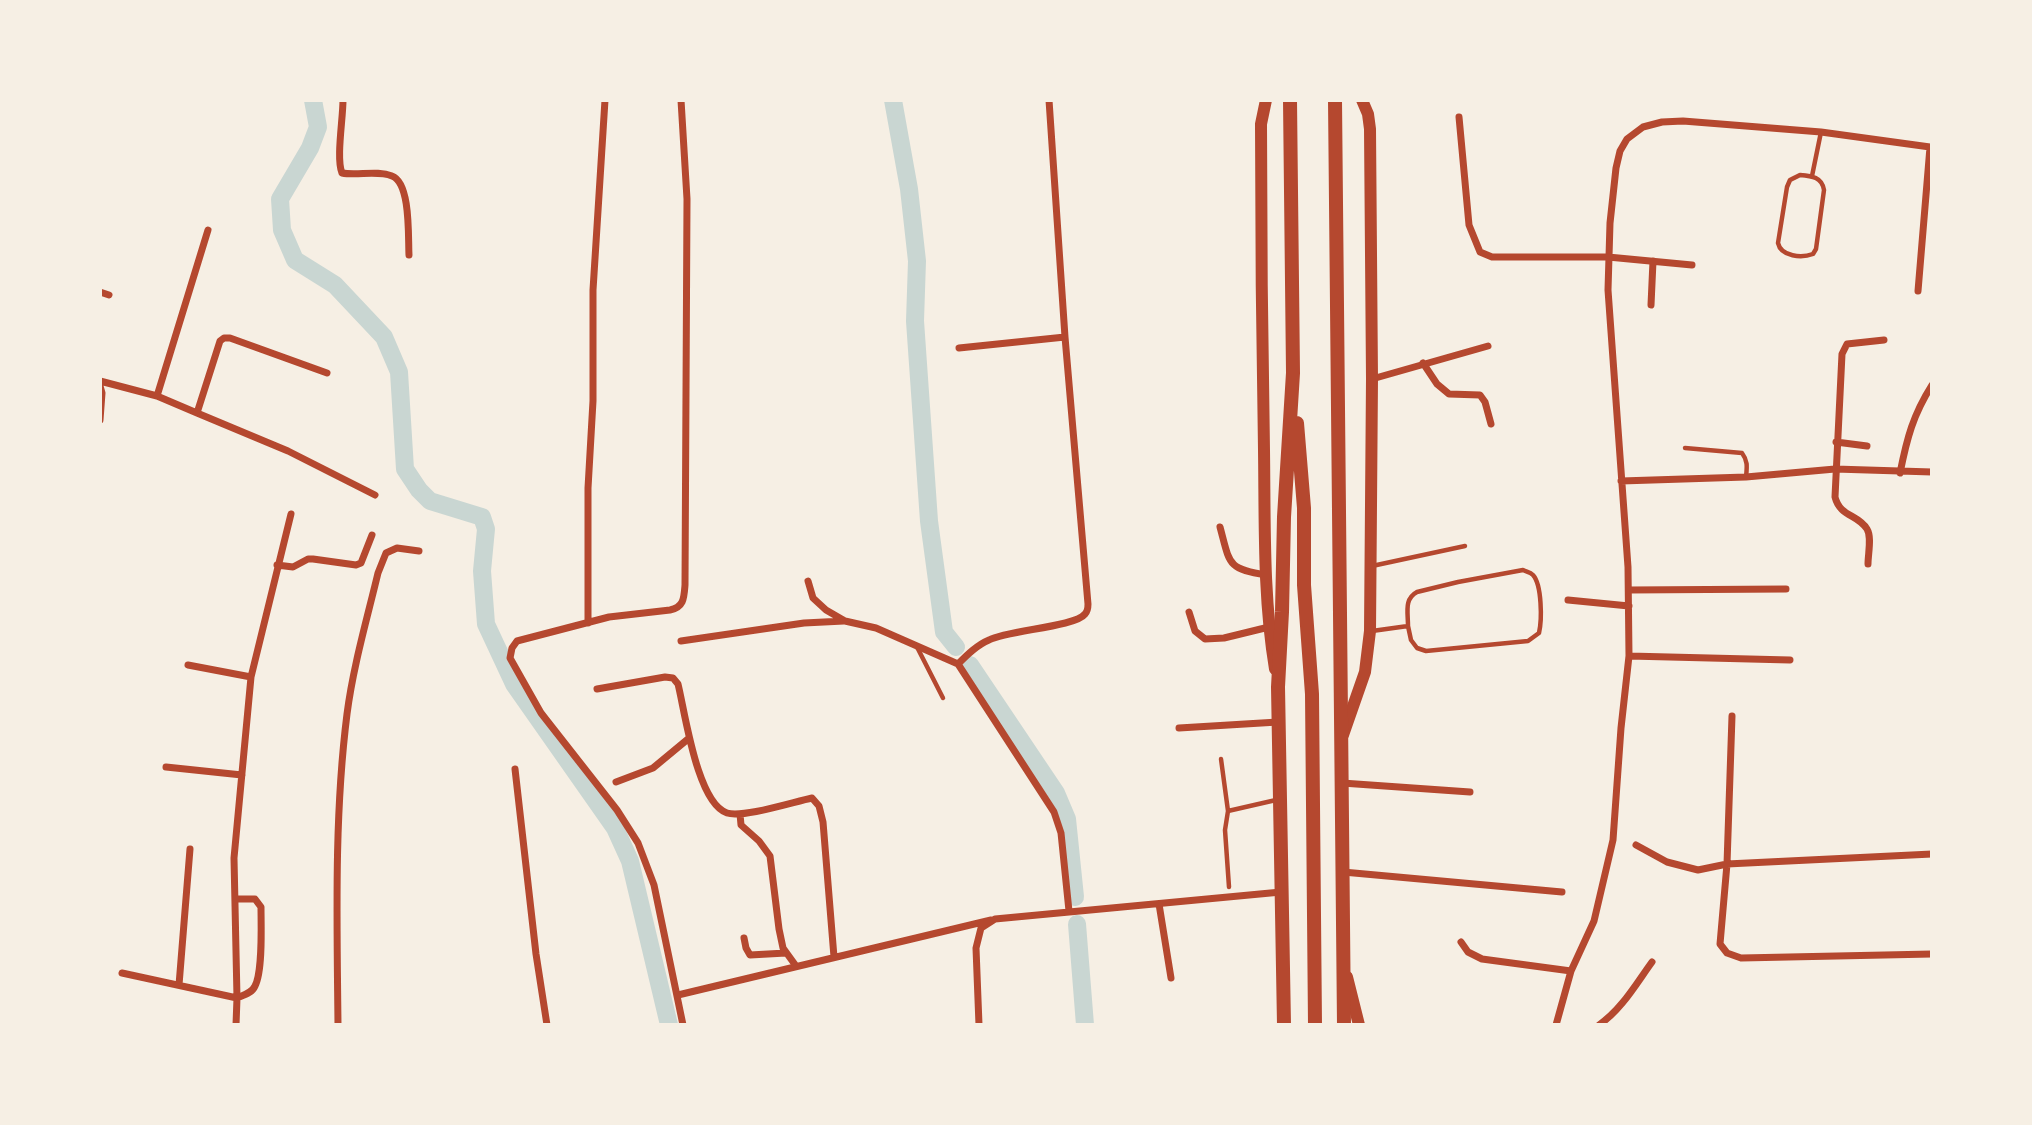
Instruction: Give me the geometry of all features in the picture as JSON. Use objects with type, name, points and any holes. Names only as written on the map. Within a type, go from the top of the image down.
[{"type":"main road","points":[[1266,100],[1261,124],[1261,278],[1267,576],[1269,627],[1278,687]]},
{"type":"main road","points":[[1284,1025],[1278,687],[1284,517],[1293,373],[1290,100]]},
{"type":"main road","points":[[1335,100],[1344,1025]]},
{"type":"main road","points":[[1341,739],[1365,672],[1370,631],[1370,129],[1363,100]]},
{"type":"main road","points":[[1293,373],[1304,508],[1304,585],[1311,694],[1315,1025]]},
{"type":"main road","points":[[1342,956],[1359,1025]]},
{"type":"main road","points":[[1277,1025],[1283,992]]},
{"type":"street","points":[[343,100],[338,164],[342,173],[383,174],[397,179],[405,197],[409,256]]},
{"type":"street","points":[[588,623],[593,290],[605,100]]},
{"type":"street","points":[[681,100],[687,199],[683,602],[678,608],[670,610],[609,617],[517,641],[510,658],[541,713],[617,810],[638,843],[654,885],[683,1025]]},
{"type":"street","points":[[958,664],[971,650],[988,640],[1069,622],[1083,617],[1087,612],[1049,100]]},
{"type":"street","points":[[1459,117],[1469,225],[1480,252],[1492,257],[1608,257],[1692,265]]},
{"type":"street","points":[[1556,1025],[1571,971],[1594,920],[1613,840],[1629,656],[1629,590],[1611,339],[1608,257],[1620,151],[1627,139],[1643,127],[1662,122],[1684,121],[1821,132],[1930,147],[1929,200],[1918,291]]},
{"type":"street","points":[[157,396],[208,230]]},
{"type":"street","points":[[1651,305],[1653,261]]},
{"type":"street","points":[[100,292],[108,295]]},
{"type":"street","points":[[959,348],[1065,337]]},
{"type":"street","points":[[197,413],[220,341],[224,338],[327,373]]},
{"type":"street","points":[[1868,564],[1869,533],[1866,527],[1841,510],[1835,497],[1842,354],[1847,344],[1855,341],[1884,340]]},
{"type":"street","points":[[1372,379],[1488,346]]},
{"type":"street","points":[[1423,363],[1437,384],[1448,394],[1480,394],[1491,424]]},
{"type":"street","points":[[100,420],[100,384],[157,396],[288,451],[375,495]]},
{"type":"street","points":[[1900,472],[1911,424],[1932,385]]},
{"type":"street","points":[[1836,442],[1867,446]]},
{"type":"street","points":[[1620,481],[1745,477],[1835,469],[1932,472]]},
{"type":"street","points":[[236,1025],[234,858],[251,677],[291,514]]},
{"type":"street","points":[[1220,527],[1227,554],[1234,566],[1242,571],[1267,576]]},
{"type":"street","points":[[277,565],[293,567],[308,559],[359,564],[362,563],[372,535]]},
{"type":"street","points":[[338,1025],[340,788],[347,712],[378,572],[386,552],[397,548],[419,551]]},
{"type":"street","points":[[807,581],[813,598],[826,610],[845,621]]},
{"type":"street","points":[[1629,590],[1786,589]]},
{"type":"street","points":[[1568,600],[1629,606]]},
{"type":"street","points":[[1189,612],[1195,631],[1205,639],[1224,638],[1269,627]]},
{"type":"street","points":[[681,641],[804,623],[845,621],[876,628],[958,664],[1054,812],[1061,833],[1069,911]]},
{"type":"street","points":[[1629,656],[1790,660]]},
{"type":"street","points":[[188,665],[251,677]]},
{"type":"street","points":[[597,689],[665,677],[673,678],[678,684],[688,739],[705,786],[714,804],[726,813],[740,814],[812,798],[819,806],[823,822],[834,957]]},
{"type":"street","points":[[1732,716],[1727,864],[1720,944],[1727,953],[1741,958],[1932,954]]},
{"type":"street","points":[[1179,728],[1279,722]]},
{"type":"street","points":[[615,782],[653,768],[688,739]]},
{"type":"street","points":[[166,767],[242,775]]},
{"type":"street","points":[[514,769],[547,1025]]},
{"type":"street","points":[[1342,783],[1470,792]]},
{"type":"street","points":[[740,814],[741,825],[759,841],[770,856],[783,948],[796,966]]},
{"type":"street","points":[[1636,845],[1667,862],[1698,870],[1727,864],[1932,854]]},
{"type":"street","points":[[179,985],[190,849]]},
{"type":"street","points":[[1342,872],[1562,892]]},
{"type":"street","points":[[678,995],[995,919],[1282,892]]},
{"type":"street","points":[[122,973],[237,998],[249,993],[255,986],[259,972],[261,907],[256,900],[235,899]]},
{"type":"street","points":[[1159,904],[1171,978]]},
{"type":"street","points":[[979,1025],[976,948],[981,928],[995,919]]},
{"type":"street","points":[[744,938],[750,955],[786,953]]},
{"type":"street","points":[[1461,942],[1468,952],[1482,958],[1571,971]]},
{"type":"street","points":[[1599,1025],[1610,1018],[1652,962]]},
{"type":"lane","points":[[1812,176],[1821,132]]},
{"type":"lane","points":[[1812,176],[1819,179],[1824,190],[1813,254],[1808,256],[1782,253],[1778,243],[1787,187],[1794,177],[1812,176]]},
{"type":"lane","points":[[1685,448],[1742,453],[1748,465],[1745,477]]},
{"type":"lane","points":[[1371,566],[1465,546]]},
{"type":"lane","points":[[1523,570],[1535,578],[1539,591],[1541,626],[1539,633],[1528,641],[1426,651],[1416,648],[1408,626],[1408,601],[1411,595],[1417,592],[1523,570]]},
{"type":"lane","points":[[1370,631],[1408,626]]},
{"type":"lane","points":[[916,646],[943,698]]},
{"type":"lane","points":[[1221,759],[1228,811],[1225,830],[1228,887]]},
{"type":"lane","points":[[1228,811],[1281,799]]},
{"type":"waterway","points":[[313,100],[318,127],[310,148],[280,199],[282,230],[295,260],[335,285],[384,337],[399,372],[405,469],[419,490],[430,501],[482,517],[486,529],[482,571],[486,624],[514,684],[615,828],[630,861],[669,1025]]},
{"type":"waterway","points":[[893,100],[909,189],[917,261],[915,321],[929,521],[944,632],[956,647]]},
{"type":"waterway","points":[[970,665],[1056,793],[1067,819],[1075,897]]},
{"type":"waterway","points":[[1077,924],[1085,1025]]}]
